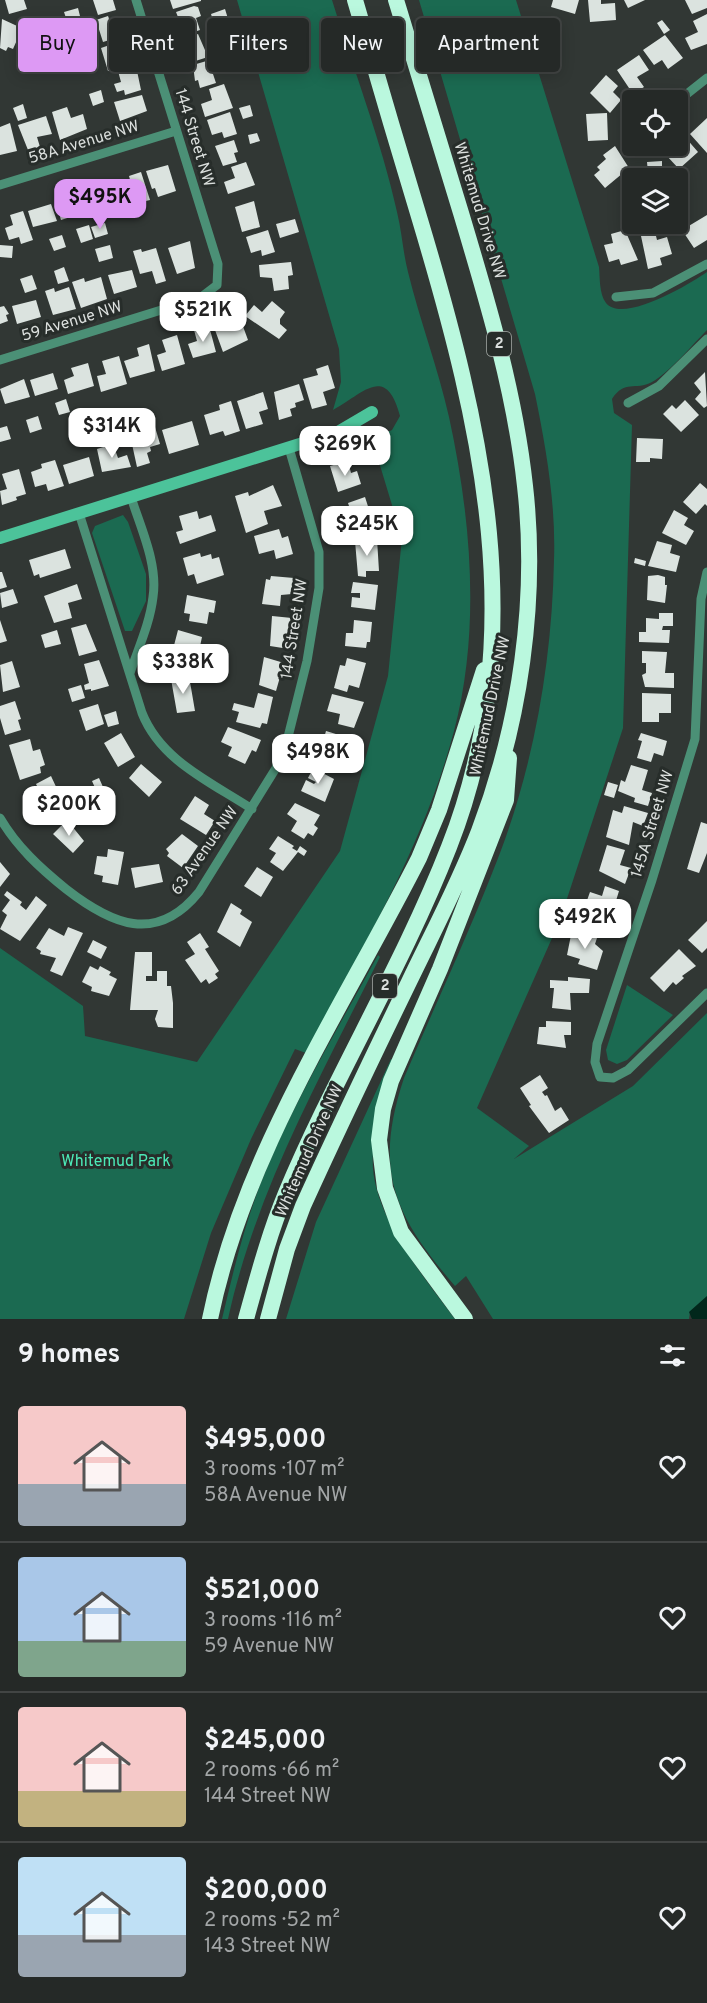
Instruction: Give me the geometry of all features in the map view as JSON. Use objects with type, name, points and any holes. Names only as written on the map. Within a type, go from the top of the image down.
[{"type":"highway","points":[[349,0],[382,92]]},
{"type":"highway","name":"Whitemud Drive NW","points":[[246,1319],[269,1237],[294,1175],[450,846],[478,751],[487,700],[493,644],[491,543],[476,432],[441,291],[355,0]]},
{"type":"highway","name":"Whitemud Drive NW","points":[[268,1319],[287,1249],[303,1206],[449,900],[479,830],[496,779],[514,700],[525,630],[529,546],[526,488],[517,427],[495,328],[396,0]]},
{"type":"highway","points":[[210,1319],[232,1236],[256,1168],[419,858],[439,810],[493,644]]},
{"type":"highway","points":[[465,1319],[401,1232],[385,1188],[379,1140],[383,1109],[391,1081],[440,969],[506,800],[514,700]]},
{"type":"street","name":"144 Street NW","points":[[136,0],[218,264],[217,285]]},
{"type":"street","points":[[688,93],[707,78]]},
{"type":"street","name":"58A Avenue NW","points":[[0,185],[176,130]]},
{"type":"street","points":[[616,297],[653,293],[707,264]]},
{"type":"street","name":"59 Avenue NW","points":[[0,360],[200,298],[217,285]]},
{"type":"street","points":[[628,403],[659,386],[707,339]]},
{"type":"street","points":[[0,538],[290,448],[345,429],[372,412]]},
{"type":"street","name":"144 Street NW","points":[[252,809],[276,768],[287,741],[305,670],[319,588],[319,552],[315,532],[290,448]]},
{"type":"street","points":[[130,674],[151,610],[154,582],[150,558],[131,497]]},
{"type":"street","points":[[79,513],[146,722],[160,746],[182,764],[252,809]]},
{"type":"street","name":"145A Street NW","points":[[707,572],[700,606],[695,739],[596,1050],[596,1068],[602,1078],[619,1076],[632,1066],[707,993]]},
{"type":"street","name":"63 Avenue NW","points":[[0,818],[30,858],[83,903],[109,919],[148,923],[173,915],[184,908],[199,892],[252,809]]},
{"type":"green space","name":"Whitemud Park","points":[[237,0],[332,0],[338,18],[321,18],[321,72],[356,72],[367,106],[391,186],[408,272],[445,399],[457,455],[470,574],[468,653],[462,692],[454,731],[441,773],[409,856],[370,935],[306,1053],[295,1049],[251,1139],[211,1233],[184,1319],[0,1319],[0,948],[83,1006],[85,1036],[197,1062],[340,851],[388,676],[402,538],[372,439],[392,430],[400,416],[388,390],[381,387],[372,387],[333,410],[341,382],[339,349],[258,72],[309,72],[309,18],[242,18]]},
{"type":"green space","points":[[419,0],[516,0],[522,18],[424,18]]},
{"type":"green space","points":[[440,72],[538,72],[599,267],[601,290],[606,303],[615,308],[627,309],[641,306],[672,293],[707,272],[707,330],[659,378],[646,384],[621,389],[612,399],[614,413],[632,425],[623,728],[560,920],[477,1108],[529,1146],[514,1159],[633,1086],[707,1013],[707,1297],[690,1312],[689,1319],[493,1319],[466,1276],[455,1286],[417,1237],[404,1214],[395,1190],[390,1166],[390,1140],[404,1078],[500,853],[523,782],[539,709],[550,634],[554,539],[552,497],[535,394]]},
{"type":"green space","points":[[123,515],[128,522],[146,574],[146,601],[132,631],[125,631],[92,533],[95,526]]},
{"type":"green space","points":[[378,955],[380,957],[314,1089],[273,1179],[255,1224],[228,1319],[222,1319],[246,1225],[278,1142]]},
{"type":"green space","points":[[627,985],[673,1015],[627,1060],[617,1064],[608,1060],[606,1050]]},
{"type":"green space","points":[[391,1059],[394,1060],[374,1142],[374,1175],[379,1197],[400,1241],[455,1319],[286,1319],[316,1222]]},
{"type":"shaded area","points":[[707,1296],[707,1319],[692,1319],[689,1312]]},
{"type":"building","points":[[5,0],[24,0],[27,9],[9,14]]},
{"type":"building","points":[[93,0],[113,0],[116,10],[98,15]]},
{"type":"building","points":[[170,0],[201,0],[201,1],[173,9]]},
{"type":"building","points":[[553,0],[579,0],[575,14],[551,7]]},
{"type":"building","points":[[588,0],[601,0],[601,4],[615,3],[616,20],[590,22]]},
{"type":"building","points":[[624,0],[645,0],[628,8]]},
{"type":"building","points":[[685,0],[707,0],[707,8],[692,14]]},
{"type":"building","points":[[194,6],[198,7],[201,16],[196,18],[200,30],[195,32],[195,18],[178,18],[176,12]]},
{"type":"building","points":[[78,8],[80,18],[66,18],[64,12]]},
{"type":"building","points":[[225,9],[228,18],[212,18],[211,14]]},
{"type":"building","points":[[707,14],[707,44],[691,50],[685,38],[698,32],[693,21]]},
{"type":"building","points":[[108,16],[109,40],[103,42],[97,20]]},
{"type":"building","points":[[2,19],[18,26],[18,40],[13,49],[8,47],[6,51],[0,48]]},
{"type":"building","points":[[662,20],[670,30],[664,34],[657,23]]},
{"type":"building","points":[[198,34],[207,57],[195,61],[195,35]]},
{"type":"building","points":[[665,35],[683,58],[668,69],[662,60],[654,65],[643,50]]},
{"type":"building","points":[[109,45],[109,71],[108,71],[101,48]]},
{"type":"building","points":[[639,55],[649,70],[637,77],[644,87],[639,90],[630,90],[617,70]]},
{"type":"building","points":[[207,61],[207,72],[212,72],[216,83],[200,88],[198,80],[195,81],[195,64]]},
{"type":"building","points":[[118,72],[137,72],[141,90],[125,95],[124,90],[117,92],[114,84],[121,82]]},
{"type":"building","points":[[606,75],[618,86],[613,92],[621,100],[610,113],[590,93]]},
{"type":"building","points":[[224,84],[233,108],[205,117],[201,104],[212,100],[209,89]]},
{"type":"building","points":[[101,90],[104,102],[93,106],[89,94]]},
{"type":"building","points":[[142,95],[147,111],[120,121],[114,102]]},
{"type":"building","points":[[23,104],[27,118],[18,121],[13,108]]},
{"type":"building","points":[[250,105],[253,116],[243,119],[239,108]]},
{"type":"building","points":[[67,107],[71,118],[83,114],[87,129],[60,140],[52,112]]},
{"type":"building","points":[[230,112],[237,134],[224,138],[222,132],[212,135],[207,120]]},
{"type":"building","points":[[607,113],[608,140],[588,141],[586,114]]},
{"type":"building","points":[[46,116],[52,134],[37,137],[40,147],[28,150],[18,125]]},
{"type":"building","points":[[707,118],[707,153],[690,134]]},
{"type":"building","points":[[10,123],[17,151],[0,155],[0,127]]},
{"type":"building","points":[[257,133],[260,141],[250,144],[248,135]]},
{"type":"building","points":[[234,140],[238,152],[234,153],[237,162],[223,166],[215,146]]},
{"type":"building","points":[[688,140],[698,152],[678,168],[667,156],[688,156]]},
{"type":"building","points":[[615,146],[629,168],[622,168],[622,174],[605,188],[594,175],[600,170],[597,167],[606,159],[603,155]]},
{"type":"building","points":[[662,161],[662,168],[648,168],[647,162]]},
{"type":"building","points":[[246,162],[255,185],[228,194],[224,182],[235,178],[231,167]]},
{"type":"building","points":[[168,165],[176,191],[158,197],[155,188],[152,189],[146,171]]},
{"type":"building","points":[[141,172],[150,200],[125,206],[120,190],[132,187],[129,176]]},
{"type":"building","points":[[99,185],[101,195],[108,193],[111,206],[89,213],[81,191]]},
{"type":"building","points":[[77,191],[83,213],[61,220],[55,199]]},
{"type":"building","points":[[254,201],[260,227],[242,232],[235,207]]},
{"type":"building","points":[[51,204],[57,221],[33,227],[28,211]]},
{"type":"building","points":[[23,211],[33,240],[21,244],[19,237],[9,240],[5,228],[13,225],[10,215]]},
{"type":"building","points":[[707,215],[707,240],[694,248],[685,234],[688,234],[688,226]]},
{"type":"building","points":[[295,219],[299,232],[280,238],[276,224]]},
{"type":"building","points":[[105,223],[108,234],[95,238],[91,227]]},
{"type":"building","points":[[89,225],[93,239],[81,243],[76,229]]},
{"type":"building","points":[[268,230],[275,252],[262,256],[261,250],[251,253],[246,237]]},
{"type":"building","points":[[622,231],[622,234],[627,234],[638,260],[621,265],[619,259],[609,262],[604,245],[613,243],[611,234]]},
{"type":"building","points":[[656,234],[657,240],[667,237],[672,254],[660,258],[662,265],[648,269],[641,236]]},
{"type":"building","points":[[62,235],[66,247],[54,251],[49,239]]},
{"type":"building","points":[[190,241],[195,268],[177,274],[168,248]]},
{"type":"building","points":[[0,245],[13,246],[12,258],[0,257]]},
{"type":"building","points":[[110,245],[113,258],[99,262],[95,249]]},
{"type":"building","points":[[156,248],[166,281],[156,284],[152,271],[140,274],[133,251],[141,249],[142,252]]},
{"type":"building","points":[[291,262],[293,275],[288,276],[289,289],[274,291],[272,278],[260,277],[259,265]]},
{"type":"building","points":[[64,267],[69,281],[58,284],[54,271]]},
{"type":"building","points":[[132,270],[137,287],[114,294],[108,275]]},
{"type":"building","points":[[32,275],[37,289],[25,293],[20,279]]},
{"type":"building","points":[[101,277],[107,299],[81,308],[72,282],[84,278],[85,282]]},
{"type":"building","points":[[69,287],[76,309],[53,315],[45,291],[54,288],[55,292]]},
{"type":"building","points":[[36,300],[41,317],[17,324],[12,306]]},
{"type":"building","points":[[272,301],[285,312],[280,319],[280,324],[287,330],[279,339],[245,316],[254,305],[262,312]]},
{"type":"building","points":[[4,306],[9,314],[6,315],[8,321],[0,324],[0,307]]},
{"type":"building","points":[[241,321],[248,340],[223,352],[215,330]]},
{"type":"building","points":[[209,326],[216,352],[193,358],[188,344],[197,341],[194,330]]},
{"type":"building","points":[[177,335],[185,364],[162,371],[157,355],[166,352],[162,340]]},
{"type":"building","points":[[149,344],[155,371],[130,378],[124,361],[139,356],[137,348]]},
{"type":"building","points":[[119,356],[127,384],[101,392],[97,376],[106,374],[102,361]]},
{"type":"building","points":[[88,363],[94,386],[68,394],[64,380],[74,376],[71,368]]},
{"type":"building","points":[[328,365],[335,388],[323,392],[327,405],[312,409],[303,379],[318,375],[316,369]]},
{"type":"building","points":[[705,372],[707,406],[704,408],[695,399],[701,392],[694,383]]},
{"type":"building","points":[[53,373],[58,389],[35,396],[30,380]]},
{"type":"building","points":[[24,379],[30,397],[5,404],[0,389]]},
{"type":"building","points":[[299,384],[304,400],[295,403],[296,407],[290,409],[292,416],[279,420],[274,392]]},
{"type":"building","points":[[263,392],[268,409],[259,412],[263,424],[246,429],[237,401]]},
{"type":"building","points":[[66,399],[70,412],[59,415],[55,403]]},
{"type":"building","points":[[685,400],[699,415],[681,432],[663,414],[672,405],[676,409]]},
{"type":"building","points":[[231,401],[240,431],[225,436],[223,431],[210,435],[204,415],[220,410],[219,405]]},
{"type":"building","points":[[38,416],[42,429],[30,433],[26,420]]},
{"type":"building","points":[[192,421],[199,445],[169,454],[162,430]]},
{"type":"building","points":[[119,425],[123,437],[111,441],[107,428]]},
{"type":"building","points":[[7,426],[11,439],[0,442],[0,428]]},
{"type":"building","points":[[155,427],[160,444],[150,447],[151,451],[147,453],[150,463],[137,467],[130,435]]},
{"type":"building","points":[[637,438],[663,439],[662,459],[650,458],[650,462],[636,462]]},
{"type":"building","points":[[113,444],[118,458],[127,455],[131,467],[102,472],[97,449]]},
{"type":"building","points":[[89,457],[94,476],[69,484],[63,465]]},
{"type":"building","points":[[55,460],[64,486],[48,491],[46,484],[35,487],[31,472],[42,468],[41,464]]},
{"type":"building","points":[[348,461],[351,473],[357,471],[361,484],[338,492],[330,466]]},
{"type":"building","points":[[19,469],[26,494],[2,505],[0,491],[7,489],[2,474]]},
{"type":"building","points":[[700,483],[707,489],[707,506],[705,504],[696,514],[683,502]]},
{"type":"building","points":[[273,485],[282,506],[264,511],[268,524],[246,533],[235,496],[248,492],[249,496]]},
{"type":"building","points":[[365,497],[373,522],[349,528],[344,512],[350,509],[348,503]]},
{"type":"building","points":[[674,510],[688,518],[684,525],[694,531],[686,545],[662,533]]},
{"type":"building","points":[[197,511],[199,519],[211,515],[216,531],[180,544],[176,532],[183,530],[179,516]]},
{"type":"building","points":[[279,529],[282,538],[288,536],[293,554],[276,559],[274,550],[259,554],[254,536]]},
{"type":"building","points":[[373,532],[374,538],[360,539],[359,533]]},
{"type":"building","points":[[377,539],[379,571],[366,571],[366,577],[358,576],[355,541]]},
{"type":"building","points":[[657,541],[672,545],[670,553],[680,556],[676,572],[648,566]]},
{"type":"building","points":[[65,549],[71,568],[40,578],[39,574],[34,576],[29,560]]},
{"type":"building","points":[[200,553],[201,557],[211,554],[212,559],[219,557],[224,575],[197,584],[194,574],[188,576],[183,558]]},
{"type":"building","points":[[635,558],[646,561],[645,566],[634,563]]},
{"type":"building","points":[[0,572],[2,572],[7,587],[0,589]]},
{"type":"building","points":[[271,576],[294,578],[292,594],[281,595],[280,606],[262,604],[266,579],[270,580]]},
{"type":"building","points":[[648,576],[665,577],[665,585],[667,585],[665,603],[647,600]]},
{"type":"building","points":[[353,582],[378,585],[375,610],[351,607],[352,597],[360,598],[360,593],[351,593]]},
{"type":"building","points":[[77,584],[82,599],[68,603],[72,618],[54,623],[44,596]]},
{"type":"building","points":[[13,589],[18,603],[2,608],[0,593]]},
{"type":"building","points":[[187,595],[216,601],[214,613],[209,612],[207,624],[189,621],[190,614],[184,613]]},
{"type":"building","points":[[659,613],[673,613],[673,626],[663,626],[662,630],[670,630],[669,643],[639,642],[639,632],[646,632],[646,618],[659,619]]},
{"type":"building","points":[[272,616],[292,618],[289,649],[270,646]]},
{"type":"building","points":[[0,620],[7,641],[0,643]]},
{"type":"building","points":[[354,620],[372,622],[370,642],[367,642],[366,648],[345,646],[346,633],[353,633]]},
{"type":"building","points":[[86,624],[97,651],[79,656],[71,628]]},
{"type":"building","points":[[57,630],[61,644],[45,648],[41,635]]},
{"type":"building","points":[[178,630],[202,637],[199,651],[193,649],[189,664],[179,663],[171,657]]},
{"type":"building","points":[[642,651],[667,652],[665,673],[674,673],[674,688],[645,687],[642,675],[646,673],[646,663],[642,663]]},
{"type":"building","points":[[264,657],[284,663],[276,691],[259,685]]},
{"type":"building","points":[[347,658],[366,663],[359,688],[349,685],[347,692],[334,688],[340,665],[345,666]]},
{"type":"building","points":[[99,660],[109,686],[91,691],[91,689],[85,690],[84,685],[89,683],[84,664]]},
{"type":"building","points":[[12,661],[20,687],[3,692],[0,665]]},
{"type":"building","points":[[189,676],[195,711],[177,713],[171,679]]},
{"type":"building","points":[[81,685],[85,698],[72,702],[68,689]]},
{"type":"building","points":[[258,693],[273,697],[267,724],[262,723],[260,728],[236,722],[239,712],[232,710],[234,703],[254,708]]},
{"type":"building","points":[[642,693],[671,694],[671,713],[659,713],[659,722],[642,722]]},
{"type":"building","points":[[332,694],[364,702],[354,728],[338,724],[340,714],[327,711]]},
{"type":"building","points":[[15,701],[21,719],[18,720],[21,730],[5,735],[0,718],[0,706]]},
{"type":"building","points":[[98,704],[104,724],[86,731],[79,710]]},
{"type":"building","points":[[116,711],[119,724],[108,727],[104,715]]},
{"type":"building","points":[[228,727],[261,740],[256,752],[252,750],[245,764],[228,756],[232,747],[221,742]]},
{"type":"building","points":[[326,731],[349,738],[341,763],[324,758],[328,747],[322,745]]},
{"type":"building","points":[[121,733],[135,757],[118,767],[104,743]]},
{"type":"building","points":[[641,733],[667,741],[663,756],[654,753],[651,762],[637,758],[642,741],[638,740]]},
{"type":"building","points":[[30,739],[33,751],[40,749],[45,765],[40,767],[41,773],[20,780],[9,745]]},
{"type":"building","points":[[141,764],[162,782],[149,797],[129,778]]},
{"type":"building","points":[[631,765],[648,770],[642,790],[652,793],[648,806],[634,802],[635,798],[618,791],[621,780],[625,782]]},
{"type":"building","points":[[313,768],[334,779],[325,802],[301,791],[306,780],[314,784],[316,782],[308,778]]},
{"type":"building","points":[[51,776],[58,791],[62,789],[66,796],[58,800],[63,811],[40,822],[31,803],[39,799],[38,795],[41,794],[36,784]]},
{"type":"building","points":[[99,778],[103,787],[96,790],[92,781]]},
{"type":"building","points":[[608,782],[618,785],[614,798],[604,795]]},
{"type":"building","points":[[195,796],[209,805],[204,814],[215,821],[206,835],[180,819]]},
{"type":"building","points":[[295,803],[320,815],[314,825],[318,828],[313,836],[308,833],[304,839],[291,831],[297,821],[287,814]]},
{"type":"building","points":[[624,806],[648,813],[643,826],[633,822],[629,845],[606,837],[613,810],[622,813]]},
{"type":"building","points":[[67,820],[84,841],[73,853],[53,834]]},
{"type":"building","points":[[701,822],[707,824],[707,853],[699,873],[687,869]]},
{"type":"building","points":[[182,834],[198,846],[183,868],[167,856],[169,853],[166,849]]},
{"type":"building","points":[[278,836],[294,846],[292,848],[297,851],[300,846],[307,851],[304,856],[298,852],[283,871],[270,862],[276,853],[269,849]]},
{"type":"building","points":[[607,845],[625,850],[620,865],[631,868],[625,884],[599,871]]},
{"type":"building","points":[[108,849],[124,852],[118,885],[102,882],[103,876],[94,874],[97,856],[107,857]]},
{"type":"building","points":[[0,862],[10,874],[0,887]]},
{"type":"building","points":[[159,864],[163,882],[135,888],[131,868]]},
{"type":"building","points":[[257,867],[273,877],[261,897],[244,886]]},
{"type":"building","points":[[605,886],[619,891],[615,904],[612,903],[607,922],[591,917],[594,909],[585,906],[590,892],[602,896]]},
{"type":"building","points":[[7,891],[22,902],[20,905],[26,910],[36,896],[47,905],[20,941],[0,929],[7,915],[2,911],[10,900],[4,895]]},
{"type":"building","points":[[231,903],[242,910],[240,914],[252,922],[240,947],[217,932]]},
{"type":"building","points":[[707,921],[707,948],[702,953],[688,940]]},
{"type":"building","points":[[68,927],[83,933],[62,976],[50,971],[56,958],[40,954],[41,951],[36,948],[49,928],[64,936]]},
{"type":"building","points":[[572,930],[597,938],[595,944],[603,951],[597,970],[578,964],[580,959],[567,955]]},
{"type":"building","points":[[200,933],[209,947],[205,949],[219,971],[215,974],[218,978],[209,984],[206,979],[201,983],[185,960],[195,954],[187,942]]},
{"type":"building","points":[[93,940],[107,947],[101,959],[87,952]]},
{"type":"building","points":[[679,949],[696,966],[682,976],[684,978],[676,985],[673,982],[664,992],[650,978]]},
{"type":"building","points":[[135,952],[152,952],[152,976],[146,976],[146,981],[157,981],[157,971],[167,971],[167,986],[171,986],[173,1003],[173,1028],[158,1027],[155,1019],[158,1010],[130,1010]]},
{"type":"building","points":[[90,966],[98,970],[100,966],[111,972],[109,975],[117,979],[109,996],[91,991],[92,987],[82,982]]},
{"type":"building","points":[[568,977],[590,979],[589,993],[570,993],[571,1010],[552,1008],[554,988],[550,988],[550,980],[568,981]]},
{"type":"building","points":[[546,1021],[571,1022],[571,1035],[564,1035],[566,1048],[537,1044],[539,1027],[546,1027]]},
{"type":"building","points":[[540,1075],[548,1088],[542,1092],[545,1096],[547,1095],[555,1111],[561,1107],[569,1120],[549,1133],[529,1106],[531,1105],[520,1088]]}]
